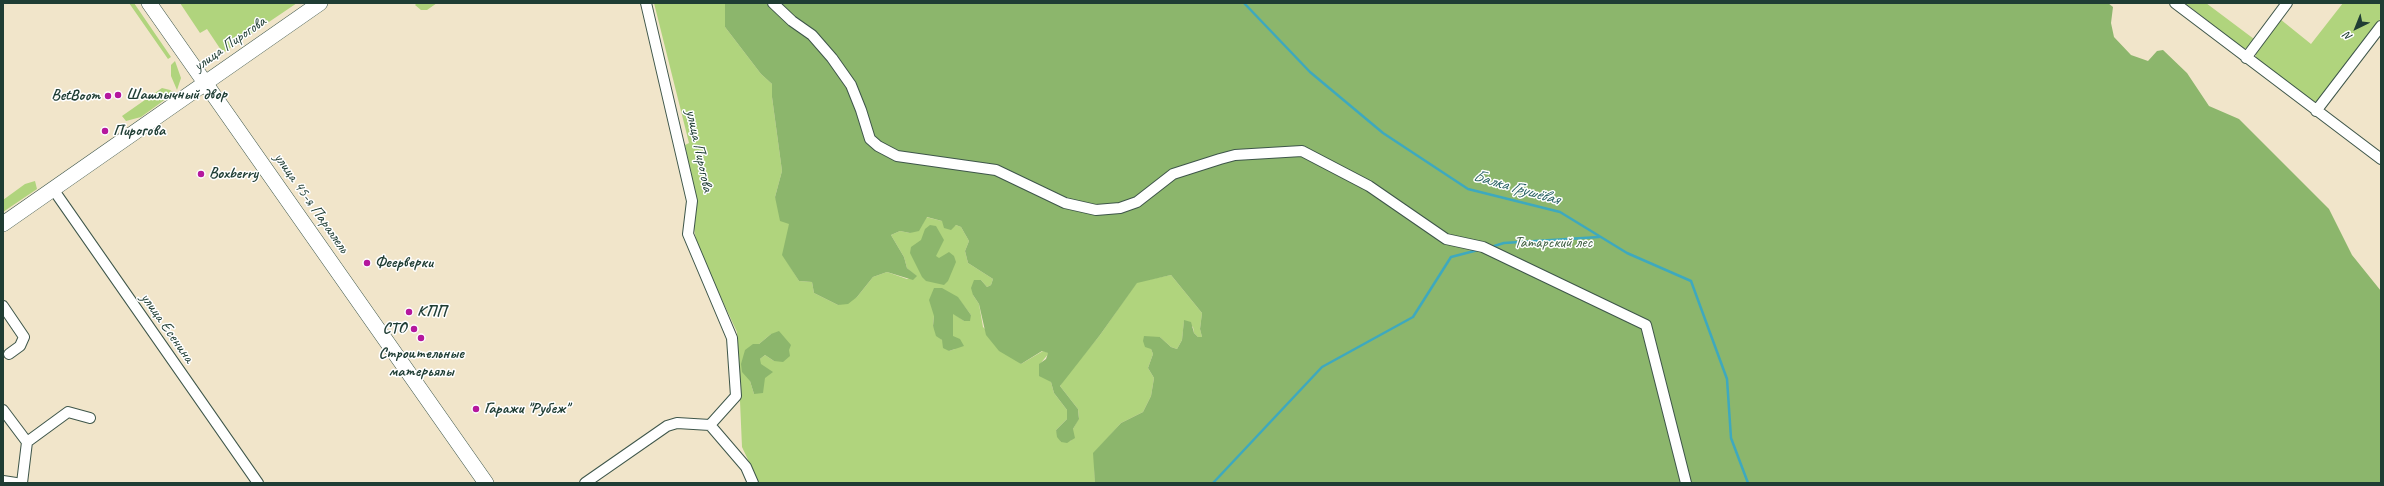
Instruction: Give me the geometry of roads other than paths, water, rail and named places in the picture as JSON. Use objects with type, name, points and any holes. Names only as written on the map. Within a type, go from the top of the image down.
[{"type":"main road","name":"улица 45-я Параллель","points":[[149,3],[486,483]]},
{"type":"main road","name":"улица Пирогова","points":[[3,224],[320,3]]},
{"type":"street","name":"улица Пирогова","points":[[646,3],[692,201],[688,234],[732,338],[736,396],[710,425]]},
{"type":"street","points":[[773,3],[792,21],[812,35],[832,58],[851,85],[870,140],[897,156],[996,170],[1065,202],[1096,210],[1120,208],[1137,202],[1173,174],[1220,159],[1235,155],[1302,151],[1369,186],[1446,239],[1483,247],[1646,325],[1686,483]]},
{"type":"street","points":[[2175,3],[2381,159]]},
{"type":"street","points":[[2246,58],[2287,3]]},
{"type":"street","points":[[2316,111],[2381,26]]},
{"type":"street","name":"улица Есенина","points":[[53,189],[258,483]]},
{"type":"street","points":[[3,306],[24,337],[20,346],[9,354]]},
{"type":"street","points":[[3,410],[27,442],[22,483]]},
{"type":"street","points":[[27,442],[68,412],[90,418]]},
{"type":"street","points":[[585,483],[667,426],[677,423],[710,425],[746,467],[753,483]]},
{"type":"street","points":[[3,481],[16,483]]},
{"type":"waterway","name":"Балка Грушёвая","points":[[1244,3],[1310,72],[1383,133],[1468,189],[1560,212],[1627,253],[1691,281],[1727,379],[1731,438],[1748,483]]},
{"type":"waterway","points":[[1491,247],[1504,243],[1599,237]]},
{"type":"waterway","points":[[1213,483],[1322,367],[1413,317],[1451,257],[1478,250]]},
{"type":"place","name":"Шашлычный двор","points":[[118,95]]},
{"type":"place","name":"BetBoom","points":[[108,96]]},
{"type":"place","name":"Пирогова","points":[[105,131]]},
{"type":"place","name":"Boxberry","points":[[201,174]]},
{"type":"place","name":"Феерверки","points":[[367,263]]},
{"type":"place","name":"КПП","points":[[409,312]]},
{"type":"place","name":"СТО","points":[[414,329]]},
{"type":"place","name":"Строительные матерьялы","points":[[421,338]]},
{"type":"place","name":"Гаражи \"Рубеж\"","points":[[476,409]]},
{"type":"park label","name":"Татарский лес","points":[[1553,243]]}]
